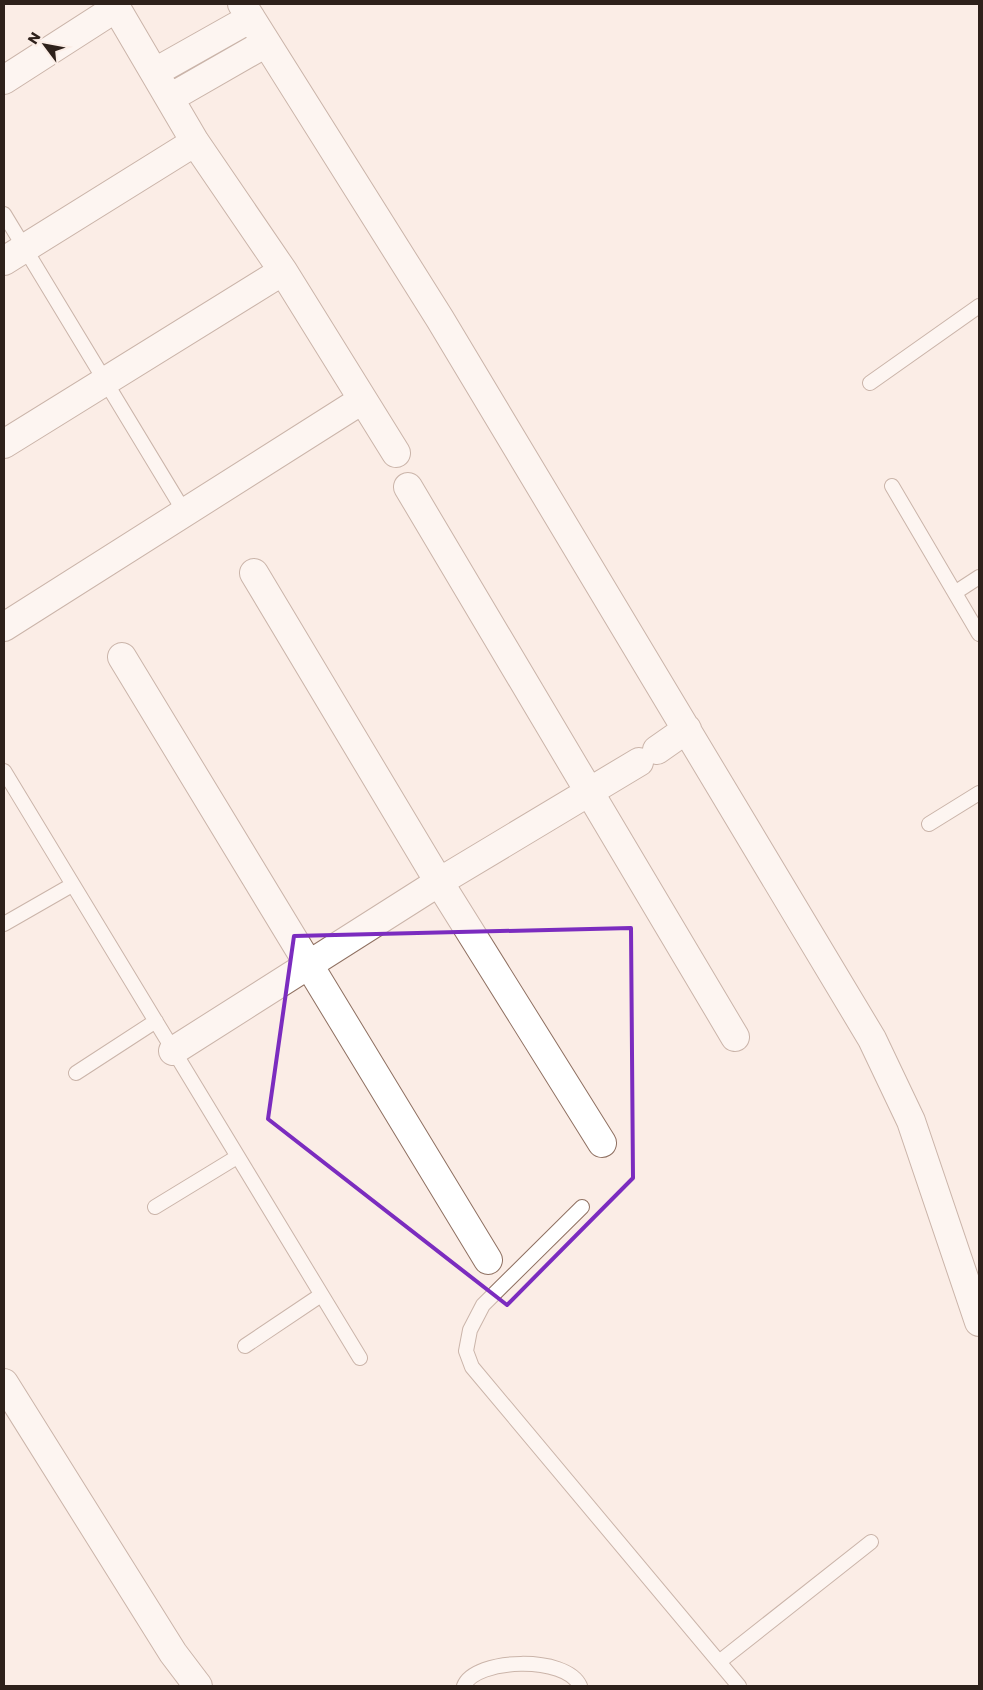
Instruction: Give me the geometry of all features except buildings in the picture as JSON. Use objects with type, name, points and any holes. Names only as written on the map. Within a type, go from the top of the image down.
[{"type":"street","points":[[4,80],[115,6],[195,142],[283,271],[396,453]]},
{"type":"street","points":[[155,72],[246,11],[440,319],[872,1039],[911,1121],[979,1322]]},
{"type":"street","points":[[170,98],[266,43]]},
{"type":"street","points":[[14,254],[195,142]]},
{"type":"street","points":[[4,444],[283,271]]},
{"type":"street","points":[[6,619],[185,512],[362,400]]},
{"type":"street","points":[[408,487],[588,793],[735,1037]]},
{"type":"street","points":[[254,573],[439,882],[602,1143]]},
{"type":"street","points":[[122,657],[307,965],[488,1260]]},
{"type":"street","points":[[173,1051],[439,882],[648,756],[687,729]]},
{"type":"street","points":[[4,1383],[173,1653],[198,1686]]},
{"type":"lane","points":[[4,214],[14,254],[106,381],[185,512]]},
{"type":"lane","points":[[870,383],[979,306]]},
{"type":"lane","points":[[892,486],[979,634]]},
{"type":"lane","points":[[956,592],[979,577]]},
{"type":"lane","points":[[4,771],[360,1358]]},
{"type":"lane","points":[[929,824],[979,793]]},
{"type":"lane","points":[[4,924],[72,885]]},
{"type":"lane","points":[[76,1073],[156,1022]]},
{"type":"lane","points":[[155,1207],[237,1157]]},
{"type":"lane","points":[[582,1207],[482,1305],[470,1330],[466,1351],[472,1367],[739,1686]]},
{"type":"lane","points":[[245,1346],[321,1295]]},
{"type":"lane","points":[[718,1662],[871,1542]]},
{"type":"lane","points":[[464,1686],[477,1673],[496,1667],[537,1664],[567,1671],[580,1686]]},
{"type":"highlighted area","points":[[631,928],[633,1178],[507,1305],[268,1119],[294,936]]}]
